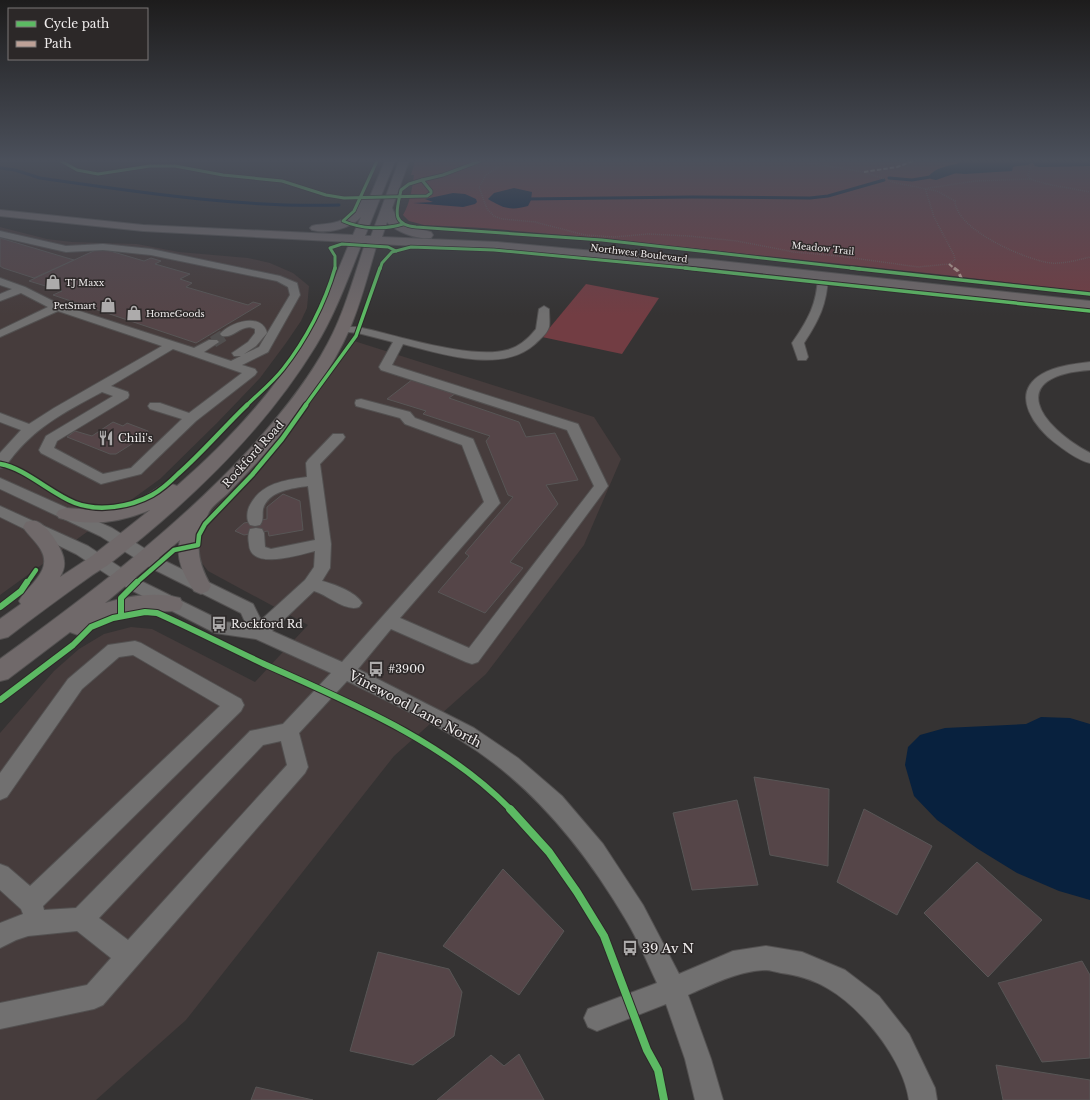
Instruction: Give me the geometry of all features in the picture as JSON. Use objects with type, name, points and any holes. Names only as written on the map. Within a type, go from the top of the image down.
[{"type":"main road","name":"Northwest Boulevard","points":[[3,212],[143,228],[298,236],[358,235],[426,239],[687,263],[702,263],[1090,305]]},
{"type":"main road","name":"Northwest Boulevard","points":[[76,212],[127,218],[311,229],[358,235]]},
{"type":"main road","points":[[311,229],[335,226],[352,220],[358,212]]},
{"type":"main road","name":"Rockford Road","points":[[0,631],[123,543],[196,479],[231,445],[284,382],[308,347],[326,314],[367,212]]},
{"type":"main road","name":"Rockford Road","points":[[0,672],[64,624],[146,557],[202,507],[240,469],[281,423],[302,396],[325,362],[342,329],[370,247],[377,236],[386,212]]},
{"type":"main road","points":[[388,212],[392,222],[396,225],[426,239]]},
{"type":"main road","points":[[298,236],[322,240],[336,246],[344,255],[345,267]]},
{"type":"main road","points":[[354,297],[365,290],[379,256],[388,250],[426,239]]},
{"type":"main road","points":[[66,514],[89,517],[104,516],[139,508],[159,498],[207,457],[231,445]]},
{"type":"main road","points":[[201,586],[191,571],[188,552],[190,536],[202,507]]},
{"type":"main road","points":[[0,627],[17,614],[39,591],[48,580],[53,570],[53,555],[33,527]]},
{"type":"main road","points":[[0,686],[83,624],[100,614],[112,609],[144,602],[172,604]]},
{"type":"street","points":[[0,234],[66,249],[103,247],[151,252],[280,279],[293,284],[295,295],[264,350],[227,363]]},
{"type":"street","points":[[802,357],[798,343],[820,307],[823,276]]},
{"type":"street","points":[[2,283],[22,289],[57,307],[251,372],[191,418],[136,471],[101,479],[46,450],[51,439],[123,395],[101,387]]},
{"type":"street","points":[[0,298],[22,289]]},
{"type":"street","points":[[0,334],[57,307]]},
{"type":"street","points":[[342,329],[358,330],[466,356],[501,355],[516,352],[531,345],[543,328],[544,309]]},
{"type":"street","points":[[226,334],[246,324],[254,324],[260,328],[261,333],[252,344],[227,363]]},
{"type":"street","points":[[388,620],[472,657],[601,486],[573,427],[385,368],[400,340]]},
{"type":"street","points":[[194,353],[212,342]]},
{"type":"street","points":[[0,464],[12,445],[30,429],[172,345]]},
{"type":"street","points":[[1090,366],[1082,366],[1050,373],[1040,381],[1033,390],[1032,401],[1037,415],[1047,428],[1062,443],[1090,459]]},
{"type":"street","points":[[81,919],[257,737],[290,731],[345,671],[388,620],[492,503],[468,442],[410,421],[405,415],[361,403]]},
{"type":"street","points":[[155,406],[191,418]]},
{"type":"street","points":[[0,417],[30,429]]},
{"type":"street","points":[[0,483],[106,532],[146,557],[247,609],[259,633],[311,584],[322,568],[322,544],[313,463],[338,437]]},
{"type":"street","points":[[314,480],[280,486],[264,494],[256,505],[255,527],[257,550],[270,555],[322,544]]},
{"type":"street","name":"Vinewood Lane North","points":[[0,511],[82,550],[123,577],[172,604],[221,628],[259,633],[345,671],[467,734],[511,764],[554,803],[595,852],[635,913],[673,989],[698,1059],[709,1100]]},
{"type":"street","points":[[311,584],[329,589],[353,602]]},
{"type":"street","points":[[0,790],[75,684],[114,650],[135,648],[234,705],[34,912],[0,936]]},
{"type":"street","points":[[0,1016],[94,996],[128,956],[298,767],[290,731]]},
{"type":"street","points":[[1,877],[34,912],[81,919],[128,956]]},
{"type":"street","points":[[598,1018],[673,989],[733,963],[766,958],[802,964],[836,979],[870,1005],[900,1043],[921,1088],[923,1100]]},
{"type":"path","points":[[958,212],[965,221],[992,240],[1036,260],[1053,264],[1090,258]]},
{"type":"path","points":[[572,238],[625,243]]},
{"type":"shaded area","points":[[404,212],[1090,212],[1090,292],[587,237],[483,228],[424,225],[409,221],[403,215]]},
{"type":"shaded area","points":[[0,227],[47,239],[72,242],[137,244],[179,252],[248,258],[270,263],[293,273],[309,286],[307,308],[301,321],[260,378],[217,423],[160,479],[0,595]]},
{"type":"shaded area","points":[[586,284],[659,298],[622,354],[542,337]]},
{"type":"shaded area","points":[[351,340],[594,417],[621,459],[584,545],[486,674],[394,756],[186,1020],[96,1100],[0,1100],[0,733],[54,671],[79,649],[104,634],[131,627],[152,629],[255,682],[308,625],[208,571],[194,553],[201,522],[271,448],[317,388]]},
{"type":"water","points":[[1041,717],[1070,718],[1090,724],[1090,900],[1059,891],[1017,873],[978,849],[937,820],[914,796],[905,765],[908,747],[920,735],[945,728],[1026,724]]},
{"type":"building","points":[[0,238],[74,260],[34,278],[0,266]]},
{"type":"building","points":[[100,248],[144,261],[151,258],[161,261],[155,264],[190,274],[180,279],[192,283],[186,287],[248,305],[253,302],[261,304],[196,343],[53,295],[62,291],[29,281]]},
{"type":"building","points":[[413,379],[456,393],[449,398],[519,422],[526,437],[555,433],[578,480],[546,485],[558,504],[510,562],[523,568],[485,613],[438,592],[469,556],[465,553],[513,497],[508,495],[486,441],[490,436],[423,414],[426,411],[387,399]]},
{"type":"building","name":"Chili's","points":[[113,422],[123,426],[127,423],[148,431],[146,435],[116,454],[110,454],[67,437],[75,431],[92,436]]},
{"type":"building","points":[[283,494],[300,501],[303,530],[269,536],[268,531],[244,535],[235,531],[244,523],[267,519],[267,507]]},
{"type":"building","points":[[754,777],[829,789],[828,866],[770,855]]},
{"type":"building","points":[[737,800],[758,885],[692,890],[673,813]]},
{"type":"building","points":[[864,809],[932,846],[897,915],[837,882]]},
{"type":"building","points":[[977,862],[1042,920],[988,977],[924,913]]},
{"type":"building","points":[[503,869],[564,931],[519,995],[443,946]]},
{"type":"building","points":[[378,952],[449,969],[462,992],[454,1036],[413,1065],[350,1051]]},
{"type":"building","points":[[1082,961],[1090,975],[1090,1058],[1042,1062],[998,983]]},
{"type":"building","points":[[519,1054],[544,1100],[437,1100],[491,1055],[504,1066]]},
{"type":"building","points":[[996,1065],[1090,1080],[1090,1100],[1003,1100]]},
{"type":"building","points":[[256,1087],[313,1100],[251,1100]]},
{"type":"tunnel","points":[[213,342],[226,334]]},
{"type":"marked path","points":[[949,264],[958,271],[962,280]]},
{"type":"cycle path","points":[[353,212],[343,221],[356,226],[373,228],[390,227],[403,224]]},
{"type":"cycle path","points":[[396,212],[397,218],[401,223],[416,227],[602,240],[1090,294]]},
{"type":"cycle path","points":[[0,464],[15,468],[46,488],[72,502],[84,506],[101,508],[119,506],[137,502],[153,495],[176,477],[197,457],[271,382],[290,360],[309,329],[333,275],[336,261],[334,252],[330,248],[342,244],[388,247],[396,251]]},
{"type":"cycle path","points":[[121,616],[121,598],[144,575],[174,550],[198,545],[199,535],[205,524],[252,475],[282,439],[356,336],[382,263],[392,252],[411,247],[494,250],[733,272],[1090,311]]},
{"type":"cycle path","points":[[0,607],[21,591],[36,570]]},
{"type":"cycle path","points":[[0,700],[73,645],[91,627],[113,618],[145,612],[157,613],[180,623],[232,649],[345,700],[410,734],[469,771],[496,794],[529,828],[549,852],[577,892],[604,936],[647,1050],[658,1070],[664,1100]]},
{"type":"place","name":"TJ Maxx","points":[[53,282]]},
{"type":"place","name":"PetSmart","points":[[108,305]]},
{"type":"place","name":"HomeGoods","points":[[134,313]]},
{"type":"place","name":"Chili's","points":[[106,438]]},
{"type":"place","name":"Rockford Rd","points":[[219,624]]},
{"type":"place","name":"#3900","points":[[376,669]]},
{"type":"place","name":"39 Av N","points":[[630,948]]}]
